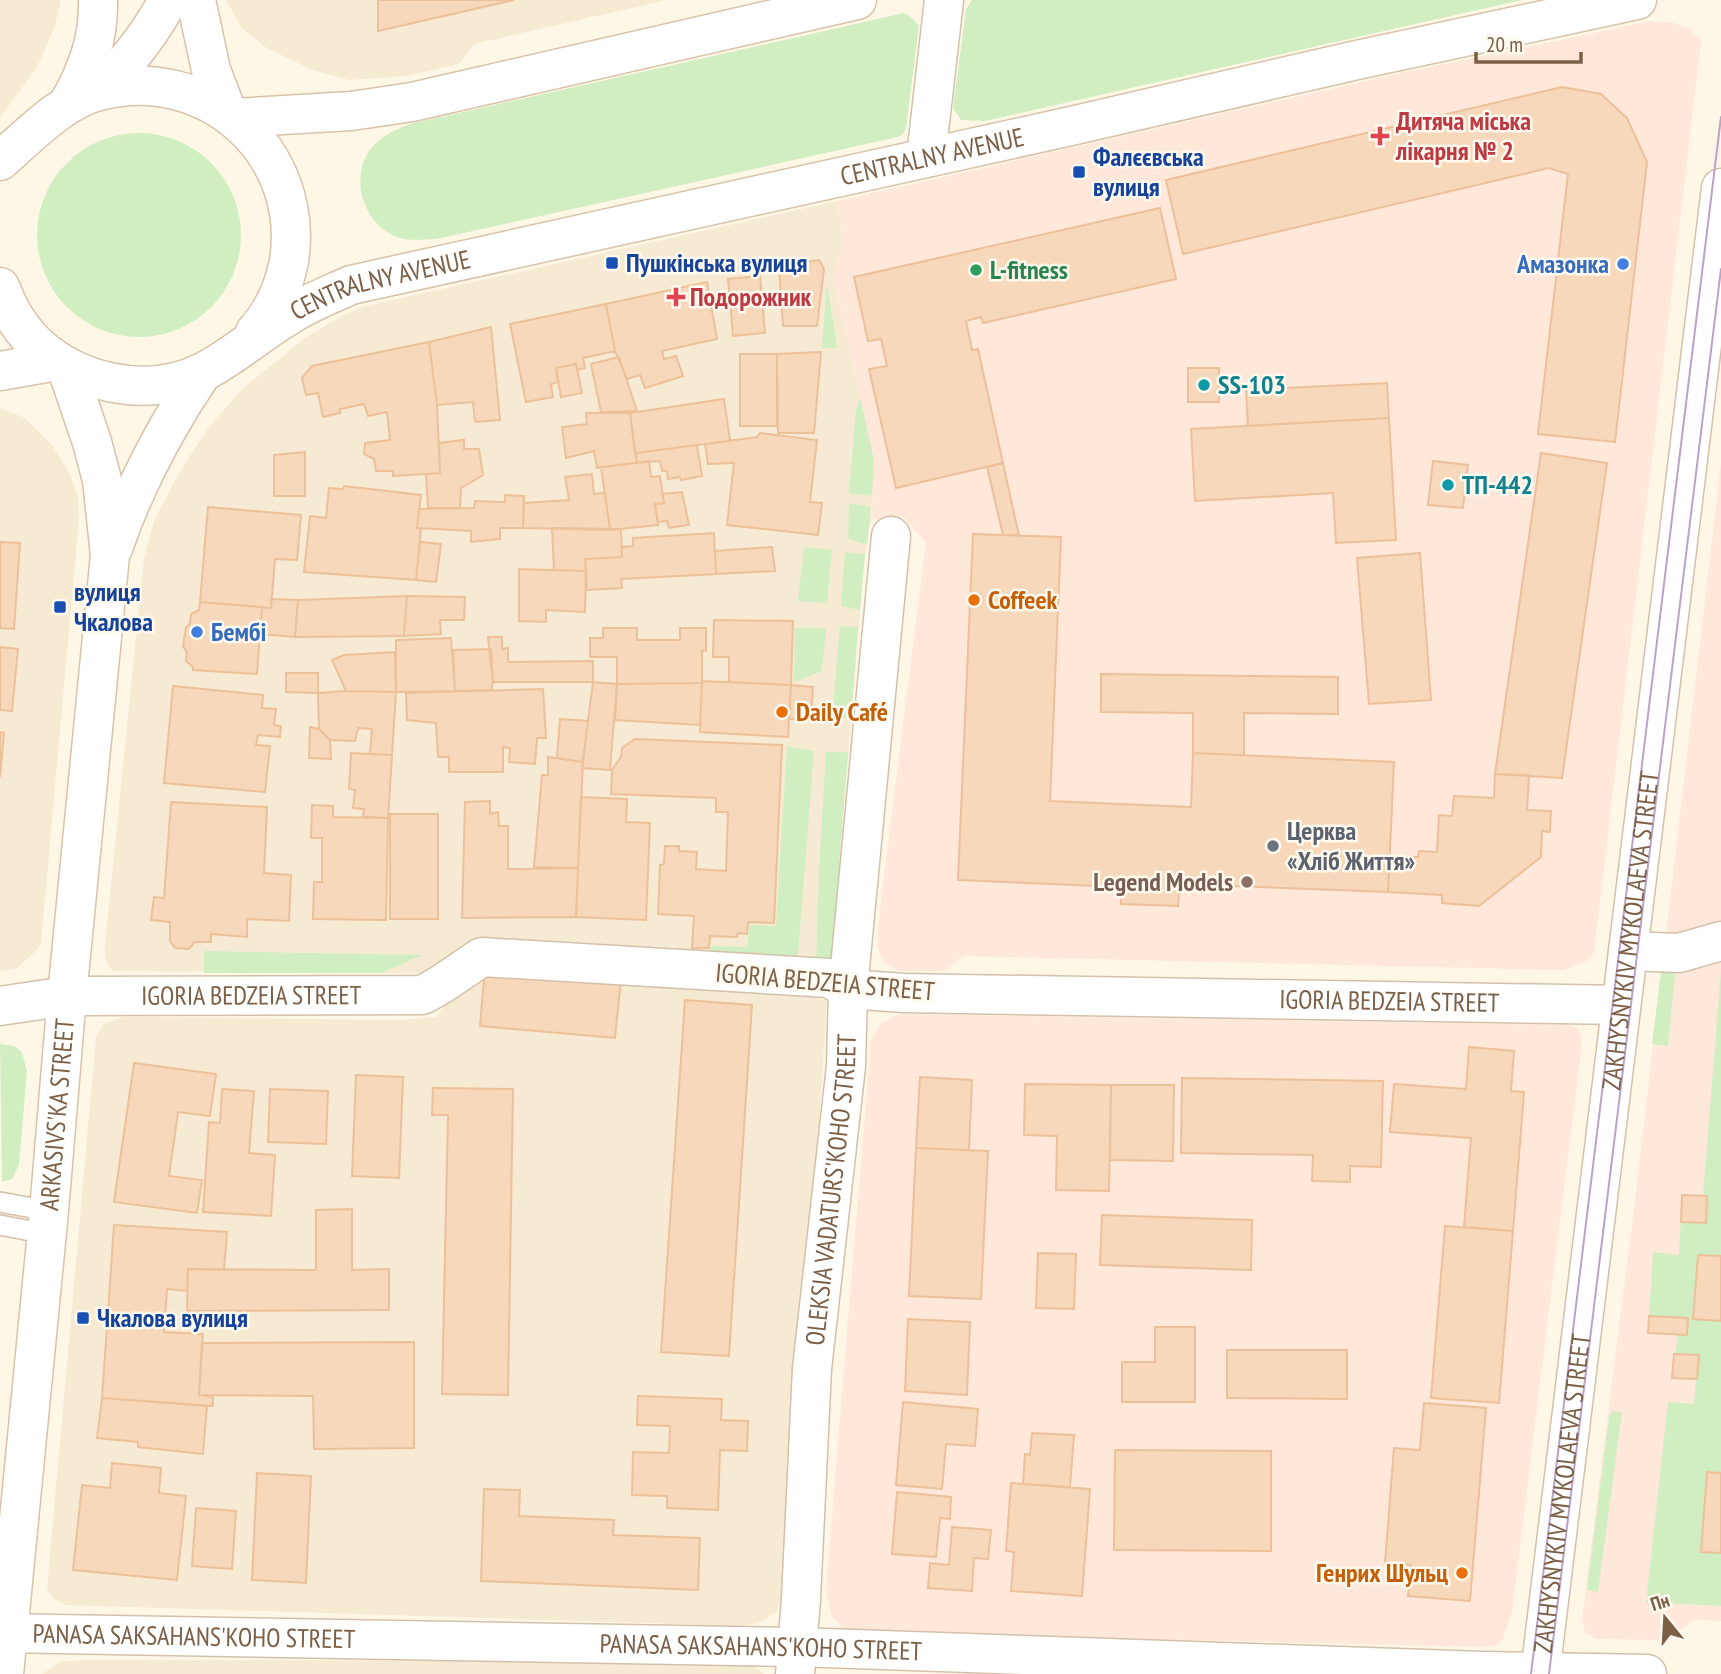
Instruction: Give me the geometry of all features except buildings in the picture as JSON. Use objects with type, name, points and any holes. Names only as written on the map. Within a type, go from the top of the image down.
[{"type":"street","points":[[84,97],[89,62],[96,40],[98,0]]},
{"type":"street","points":[[0,185],[12,150],[130,59],[156,22],[167,0]]},
{"type":"street","points":[[196,0],[211,70],[230,115]]},
{"type":"street","points":[[230,115],[351,111],[412,102],[857,0]]},
{"type":"street","points":[[926,157],[944,0]]},
{"type":"street","name":"CENTRALNY AVENUE","points":[[242,346],[287,316],[351,285],[1637,0]]},
{"type":"street","points":[[0,287],[9,309],[30,338],[62,364],[98,380],[133,386],[169,383],[202,373],[242,346],[262,325],[277,300],[287,273],[291,225],[284,187],[272,161],[255,137],[230,115],[197,96],[166,87],[132,86],[84,97]]},
{"type":"street","name":"ZAKHYSNYKIV MYKOLAEVA STREET","points":[[1540,1673],[1721,188]]},
{"type":"street","points":[[0,371],[62,364]]},
{"type":"street","name":"ARKASIVS'KA STREET","points":[[5,1674],[4,1633],[48,1223],[66,996],[110,555],[99,468],[92,442],[62,364]]},
{"type":"street","name":"ARKASIVS'KA STREET","points":[[110,555],[156,445],[202,373]]},
{"type":"street","name":"OLEKSIA VADATURS'KOHO STREET","points":[[796,1661],[812,1369],[846,1066],[848,989],[891,536]]},
{"type":"street","points":[[1628,951],[1679,953],[1721,941]]},
{"type":"street","name":"IGORIA BEDZEIA STREET","points":[[0,1006],[66,996],[422,995],[444,984],[482,957],[829,978],[848,989],[918,993],[1621,1005]]},
{"type":"street","name":"PANASA SAKSAHANS'KOHO STREET","points":[[4,1633],[796,1661],[1647,1674]]},
{"type":"lane","points":[[0,1202],[48,1223]]},
{"type":"lane","points":[[0,1225],[48,1223]]},
{"type":"shaded area","points":[[0,0],[60,0],[60,3],[55,26],[37,67],[0,118]]},
{"type":"shaded area","points":[[226,0],[667,0],[474,44],[459,64],[407,76],[349,80],[312,70],[265,47],[241,27]]},
{"type":"shaded area","points":[[1651,21],[1675,23],[1689,29],[1701,41],[1594,953],[1584,963],[1563,970],[964,956],[944,971],[898,971],[883,962],[877,944],[881,899],[926,543],[903,516],[871,520],[874,460],[834,281],[842,239],[837,201],[1396,74]]},
{"type":"shaded area","points":[[837,201],[842,239],[834,281],[874,460],[871,520],[864,563],[831,965],[431,973],[112,971],[105,958],[105,944],[144,558],[154,521],[180,471],[209,427],[243,388],[305,338],[361,307]]},
{"type":"shaded area","points":[[0,408],[25,418],[52,445],[70,474],[78,498],[79,519],[41,943],[17,968],[0,971]]},
{"type":"shaded area","points":[[1721,463],[1721,1621],[1695,1620],[1663,1640],[1596,1639],[1585,1633],[1582,1619],[1634,1209]]},
{"type":"shaded area","points":[[470,973],[772,985],[827,1001],[788,1589],[776,1612],[759,1623],[741,1626],[66,1605],[53,1598],[47,1588],[96,1037],[103,1024],[123,1017],[402,1020],[436,1017]]},
{"type":"shaded area","points":[[903,1014],[1569,1025],[1577,1028],[1582,1036],[1581,1050],[1512,1611],[1502,1641],[1485,1647],[847,1632],[832,1617],[826,1589],[871,1040],[882,1023]]},
{"type":"shaded area","points":[[61,1661],[733,1661],[756,1667],[764,1674],[42,1674]]},
{"type":"green space","points":[[972,0],[1522,0],[985,121],[961,120],[953,108],[966,9]]},
{"type":"green space","points":[[904,13],[919,26],[906,128],[898,137],[437,239],[408,240],[391,234],[371,216],[365,204],[360,177],[369,151],[387,134],[410,124]]},
{"type":"green space","points":[[139,133],[178,140],[211,163],[234,196],[241,235],[234,274],[211,307],[178,330],[139,337],[100,330],[67,307],[44,274],[37,235],[44,196],[67,163],[100,140]]},
{"type":"green space","points":[[827,283],[837,348],[822,348]]},
{"type":"green space","points":[[861,400],[874,460],[872,496],[849,493],[856,410],[858,401]]},
{"type":"green space","points":[[849,503],[871,507],[867,544],[848,539]]},
{"type":"green space","points":[[804,547],[832,550],[827,603],[798,601]]},
{"type":"green space","points":[[845,552],[865,554],[860,610],[841,606]]},
{"type":"green space","points":[[840,626],[858,627],[851,719],[832,717]]},
{"type":"green space","points":[[795,628],[826,628],[822,671],[794,682]]},
{"type":"green space","points":[[787,746],[814,751],[797,967],[709,952],[712,946],[747,947],[749,925],[776,926]]},
{"type":"green space","points":[[826,752],[848,752],[831,965],[816,966],[819,870]]},
{"type":"green space","points":[[204,951],[423,955],[381,973],[204,973]]},
{"type":"green space","points":[[1662,963],[1676,965],[1668,1046],[1652,1044]]},
{"type":"green space","points":[[1721,970],[1721,1606],[1646,1602],[1668,1402],[1694,1404],[1696,1380],[1672,1378],[1678,1334],[1648,1333],[1653,1252],[1679,1255],[1682,1195],[1703,1196]]},
{"type":"green space","points":[[0,1044],[15,1046],[22,1053],[27,1071],[19,1165],[12,1179],[2,1182]]},
{"type":"green space","points":[[1612,1411],[1622,1412],[1598,1592],[1587,1590],[1609,1417]]},
{"type":"tram line","points":[[1531,1674],[1721,117]]},
{"type":"tram line","points":[[1549,1674],[1721,269]]},
{"type":"place","name":"Дитяча міська лікарня № 2","points":[[1380,136]]},
{"type":"place","name":"Фалєєвська вулиця","points":[[1079,172]]},
{"type":"place","name":"Пушкінська вулиця","points":[[612,263]]},
{"type":"place","name":"Амазонка","points":[[1623,264]]},
{"type":"place","name":"L-fitness","points":[[976,270]]},
{"type":"place","name":"Подорожник","points":[[676,297]]},
{"type":"place","name":"SS-103","points":[[1204,385]]},
{"type":"place","name":"ТП-442","points":[[1448,485]]},
{"type":"place","name":"Coffeek","points":[[974,600]]},
{"type":"place","name":"вулиця Чкалова","points":[[60,607]]},
{"type":"place","name":"Бембі","points":[[197,632]]},
{"type":"place","name":"Daily Café","points":[[782,712]]},
{"type":"place","name":"Церква «Хліб Життя»","points":[[1273,846]]},
{"type":"place","name":"Legend Models","points":[[1247,882]]},
{"type":"place","name":"Чкалова вулиця","points":[[83,1318]]},
{"type":"place","name":"Генрих Шульц","points":[[1462,1573]]}]
